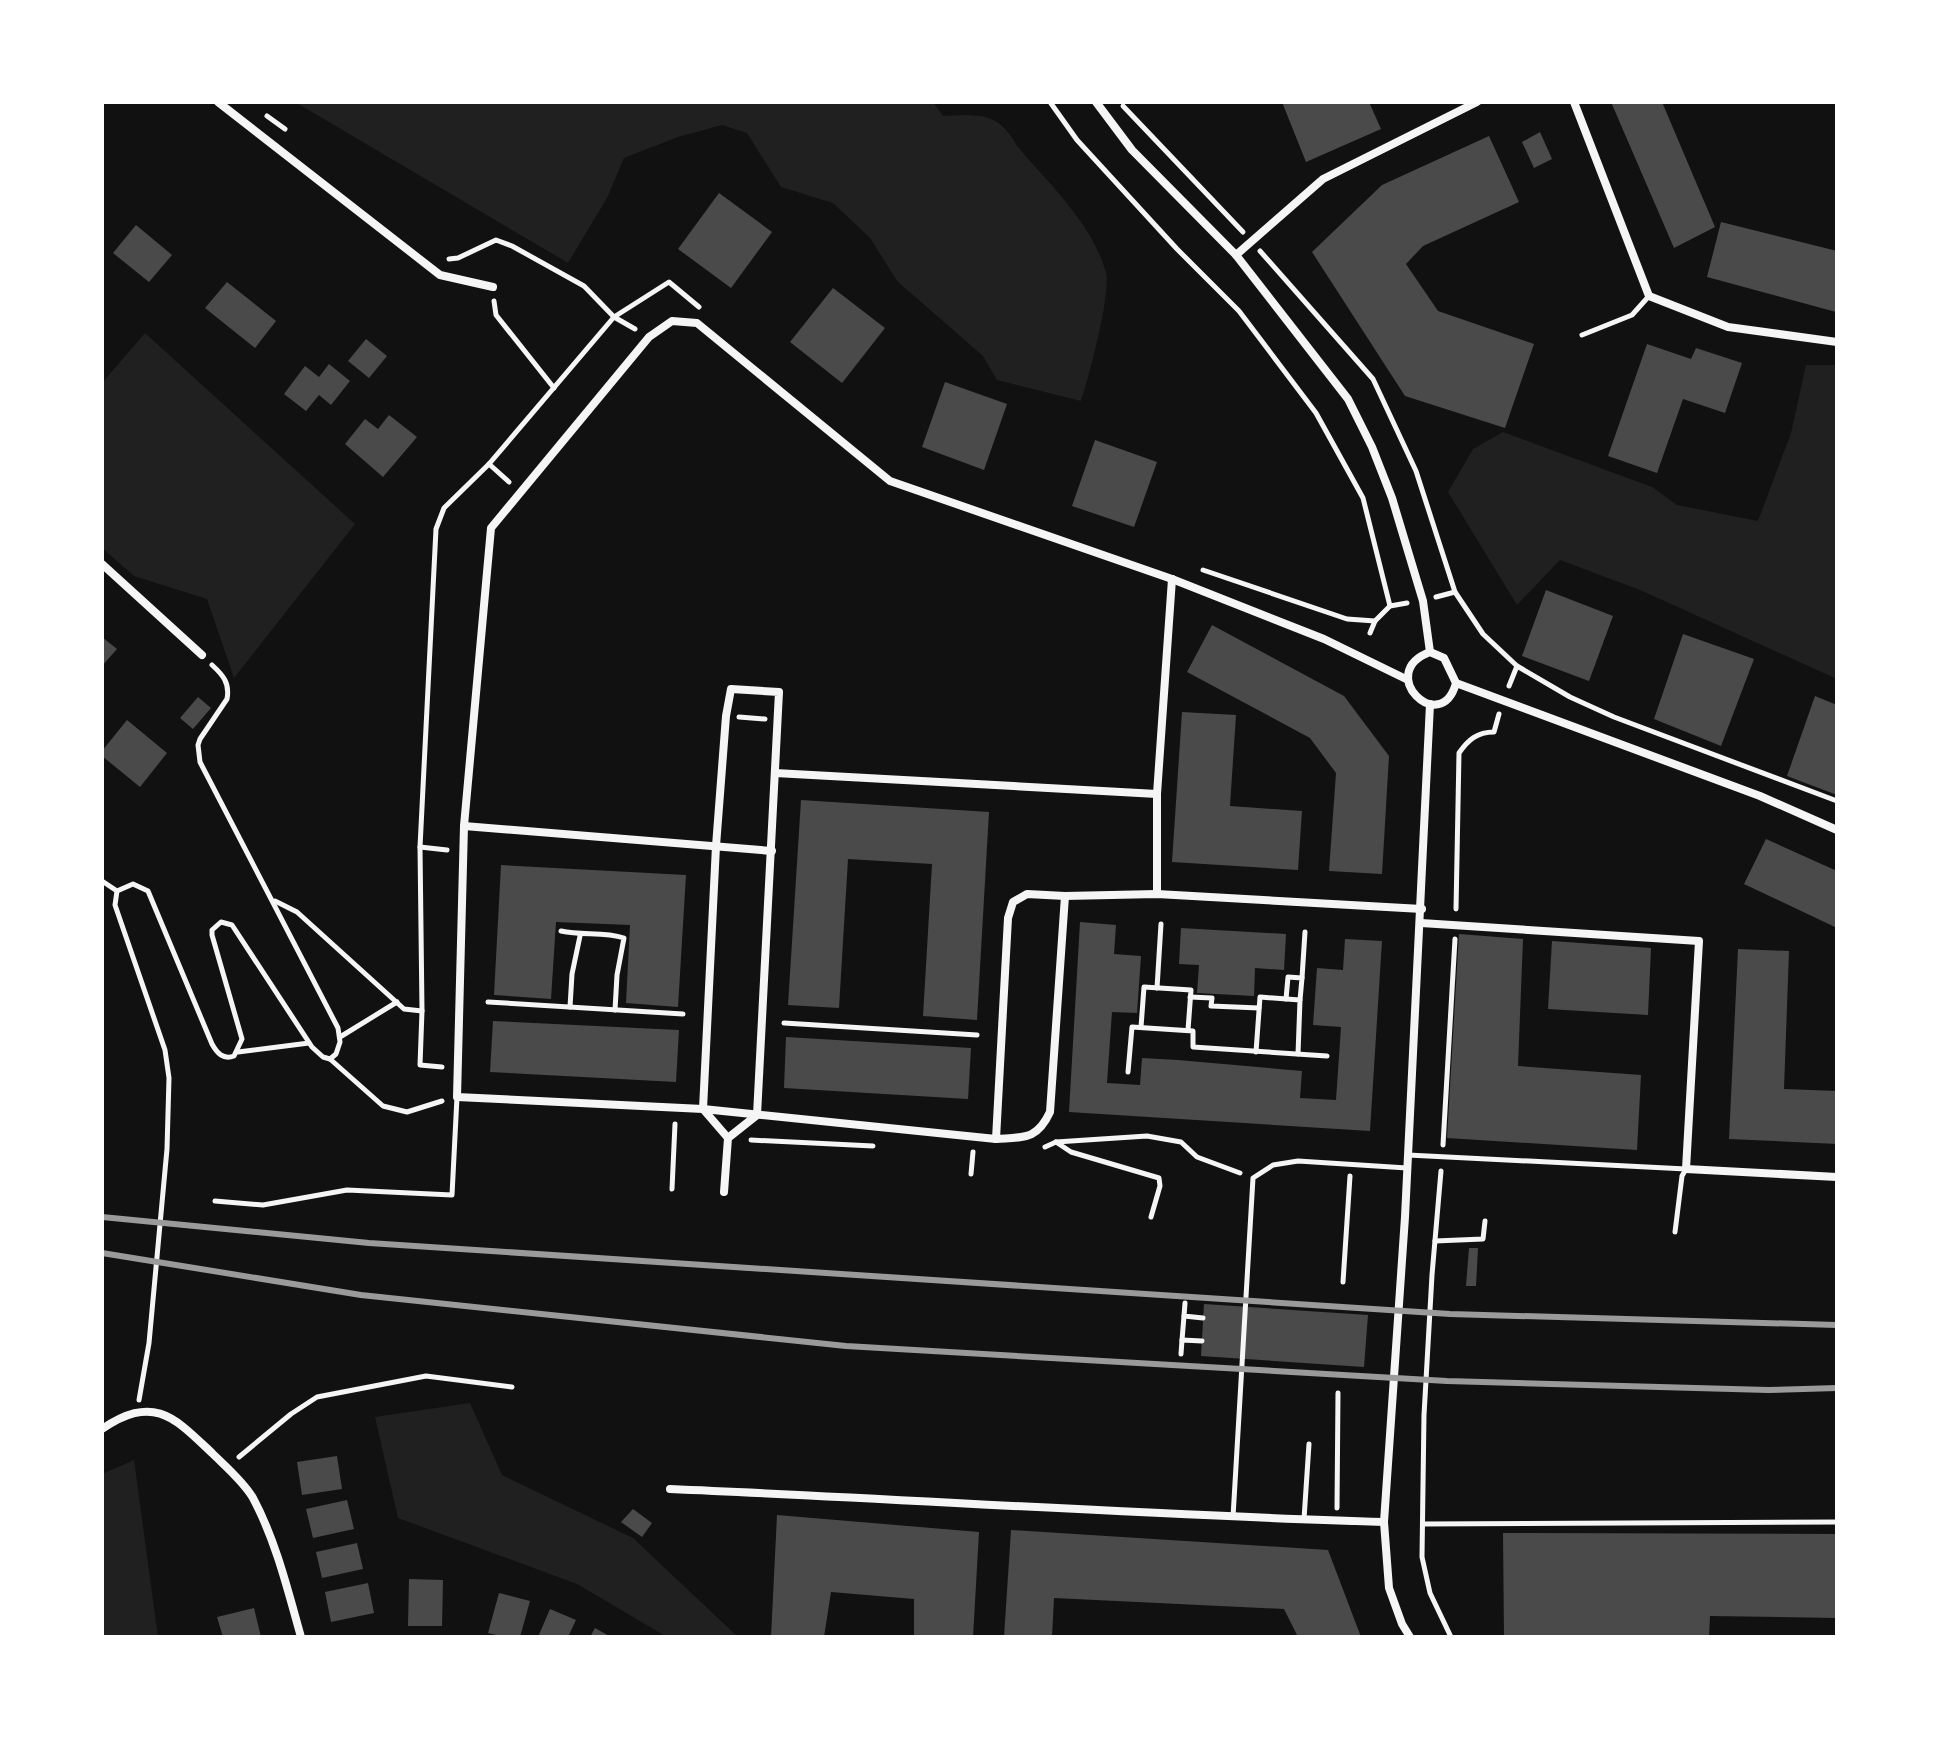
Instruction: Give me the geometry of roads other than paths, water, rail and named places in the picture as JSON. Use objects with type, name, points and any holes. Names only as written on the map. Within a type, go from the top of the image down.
[{"type":"street","points":[[218,102],[440,275],[493,287]]},
{"type":"street","points":[[1096,102],[1132,150],[1236,255],[1348,399],[1372,447],[1392,498],[1423,601],[1430,652]]},
{"type":"street","points":[[1236,255],[1323,179],[1477,102]]},
{"type":"street","points":[[1574,102],[1649,296],[1728,327],[1837,342]]},
{"type":"street","points":[[1065,896],[1050,1112],[1043,1127],[1028,1137],[996,1139],[703,1109],[457,1097],[462,851],[491,528],[649,337],[672,321],[697,323],[890,481],[1172,579],[1324,639],[1408,680]]},
{"type":"street","points":[[102,564],[202,655]]},
{"type":"street","points":[[1157,894],[1157,794],[1172,579]]},
{"type":"street","points":[[1430,652],[1415,660],[1408,680],[1414,697],[1421,702],[1441,703],[1450,697],[1456,683]]},
{"type":"street","points":[[1430,652],[1444,658],[1456,683],[1760,796],[1837,830]]},
{"type":"street","points":[[724,1192],[728,1138],[703,1109],[716,846],[726,716],[731,689],[779,692],[757,1115],[728,1138]]},
{"type":"street","points":[[1410,1637],[1389,1588],[1384,1522],[1408,1168],[1430,704]]},
{"type":"street","points":[[775,773],[1157,794]]},
{"type":"street","points":[[464,826],[772,851]]},
{"type":"street","points":[[996,1139],[1008,918],[1013,902],[1027,894],[1157,894],[1422,909]]},
{"type":"street","points":[[1421,923],[1699,941],[1686,1169],[1837,1177]]},
{"type":"street","points":[[102,1429],[137,1412],[174,1417],[226,1467],[251,1495],[268,1531],[301,1637]]},
{"type":"street","points":[[670,1489],[912,1499],[1233,1518],[1384,1522]]},
{"type":"lane","points":[[1582,335],[1632,315],[1649,296]]},
{"type":"lane","points":[[215,1201],[263,1205],[347,1190],[452,1195],[457,1097]]},
{"type":"lane","points":[[1408,1155],[1686,1169],[1682,1176],[1675,1232]]},
{"type":"lane","points":[[1233,1518],[1253,1178],[1273,1165],[1286,1163],[1408,1168]]},
{"type":"lane","points":[[1304,1520],[1309,1444]]},
{"type":"railway","points":[[102,1217],[369,1243],[1450,1314],[1837,1325]]},
{"type":"railway","points":[[102,1253],[361,1295],[846,1346],[1447,1381],[1768,1390],[1837,1388]]}]
